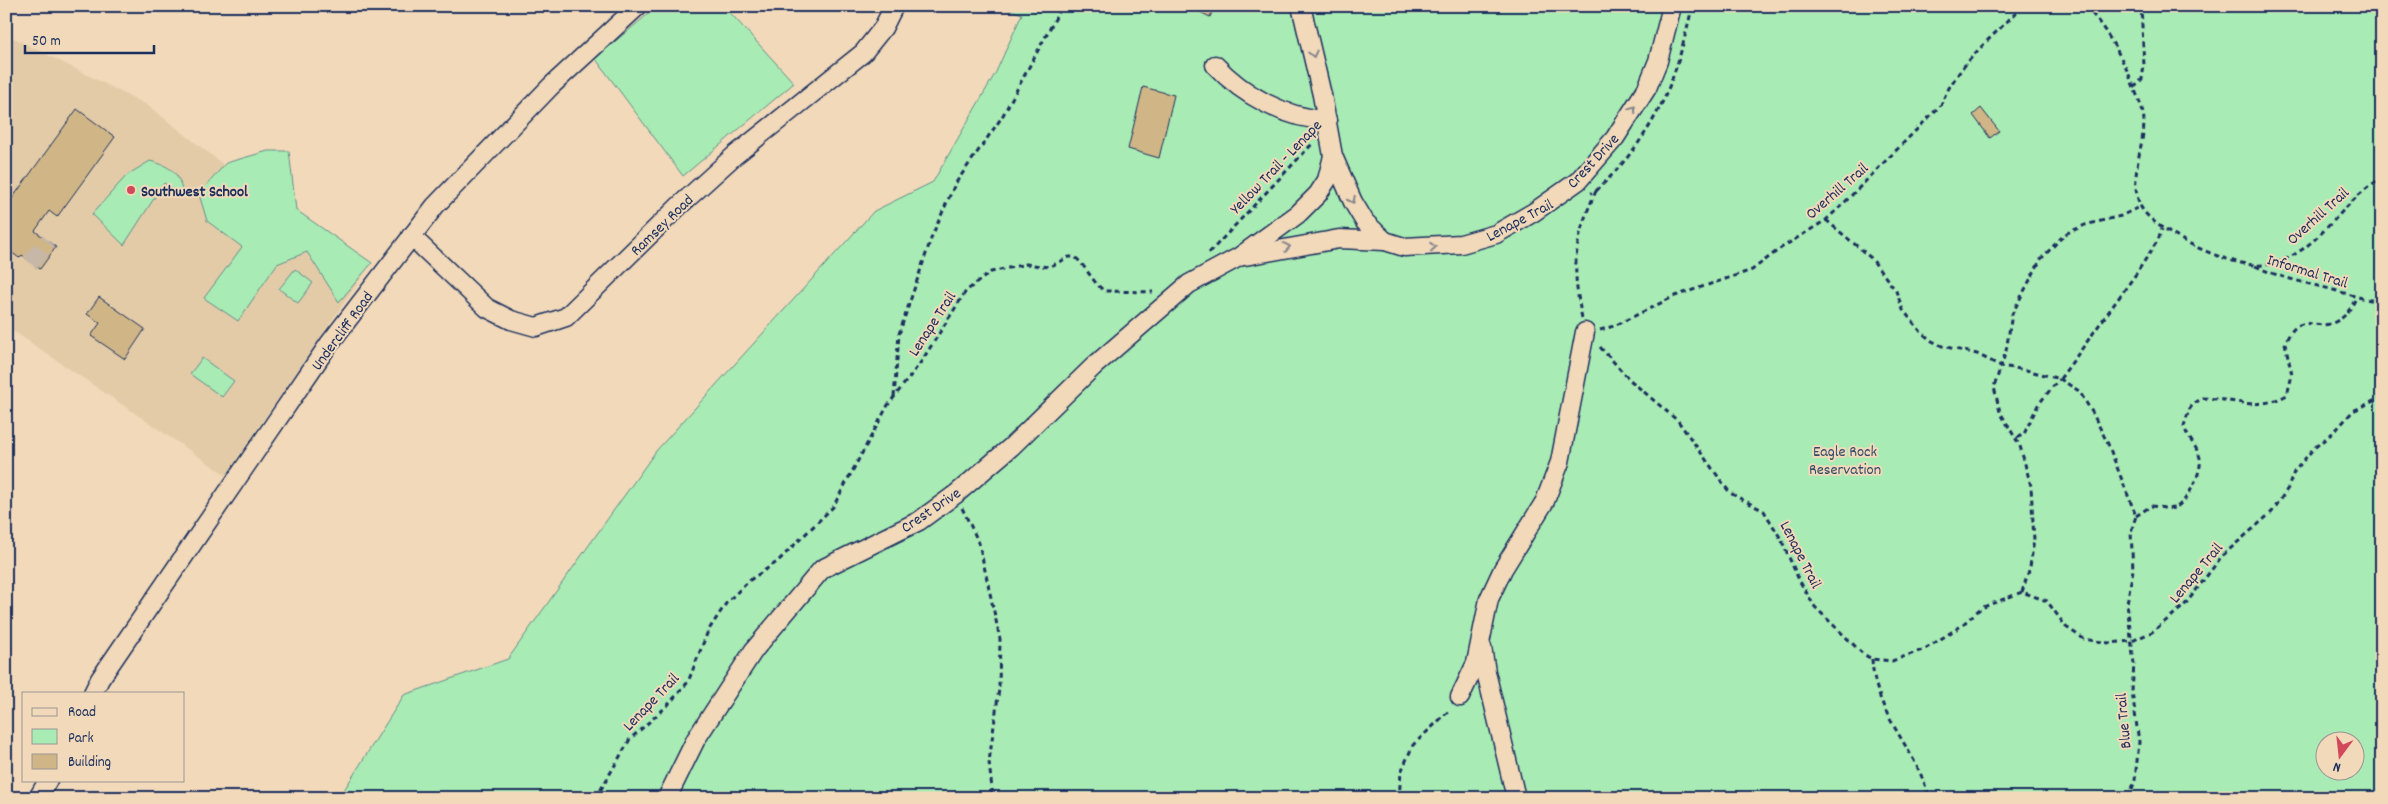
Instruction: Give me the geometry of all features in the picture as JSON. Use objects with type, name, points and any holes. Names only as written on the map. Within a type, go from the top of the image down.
[{"type":"street","name":"Undercliff Road","points":[[94,692],[100,679],[329,344],[435,206],[551,86],[638,6]]},
{"type":"street","name":"Ramsey Road","points":[[412,236],[487,308],[511,320],[536,327],[566,317],[679,206],[734,156],[863,54],[883,28],[894,6]]},
{"type":"street","name":"Crest Drive","points":[[1302,6],[1333,156],[1344,184],[1361,216],[1385,241]]},
{"type":"street","name":"Crest Drive","points":[[1239,257],[1339,239],[1385,241],[1404,247],[1425,248],[1461,244],[1496,234],[1534,212],[1578,181],[1615,138],[1647,88],[1658,61],[1672,6]]},
{"type":"street","points":[[1215,65],[1228,79],[1250,95],[1310,120],[1327,120]]},
{"type":"street","name":"Crest Drive","points":[[668,798],[696,739],[754,650],[822,569],[919,521],[956,494],[1011,447],[1094,366],[1180,291],[1216,268],[1239,257],[1298,214],[1318,194],[1331,170],[1333,156]]},
{"type":"street","points":[[1460,697],[1476,663],[1489,599],[1502,570],[1545,501],[1560,462],[1585,332]]},
{"type":"street","points":[[1480,637],[1486,672],[1516,798]]},
{"type":"street","points":[[38,798],[47,782]]},
{"type":"path","points":[[894,398],[898,334],[932,236],[955,184],[1002,117],[1062,6]]},
{"type":"path","name":"Overhill Trail","points":[[1585,332],[1614,326],[1675,296],[1752,270],[1781,248],[1826,220],[1941,105],[1953,81],[2000,26],[2023,6]]},
{"type":"path","points":[[1929,798],[1920,772],[1890,720],[1877,692],[1872,659],[1892,661],[1925,649],[1961,626],[1981,608],[2022,592],[2030,567],[2034,540],[2031,486],[2017,438],[2009,429],[1996,400],[1994,386],[2001,366],[2012,314],[2048,250],[2073,230],[2121,216],[2141,206],[2137,171],[2144,117],[2119,52],[2104,28],[2086,6]]},
{"type":"path","points":[[2134,88],[2142,79],[2144,66],[2141,6]]},
{"type":"path","name":"Yellow Trail - Lenape","points":[[1205,257],[1318,138]]},
{"type":"path","name":"Overhill Trail","points":[[2141,206],[2162,228],[2210,253],[2253,265],[2282,261],[2302,250],[2364,189],[2382,178]]},
{"type":"path","points":[[1585,332],[1578,300],[1574,259],[1579,233],[1596,191],[1587,195]]},
{"type":"path","points":[[1826,220],[1871,258],[1896,292],[1902,310],[1922,333],[1942,346],[1977,354],[2001,366],[2026,370],[2059,379],[2079,391],[2108,444],[2136,516]]},
{"type":"path","points":[[2017,438],[2024,434],[2038,405],[2136,274],[2158,240],[2162,228]]},
{"type":"path","name":"Lenape Trail","points":[[596,798],[630,739],[666,706],[688,682],[708,631],[727,602],[750,580],[777,562],[833,507],[867,442],[894,398],[921,362],[966,291],[991,272],[1026,264],[1049,267],[1069,257],[1075,257],[1085,266],[1099,288],[1106,291],[1118,293],[1180,291]]},
{"type":"path","name":"Informal Trail","points":[[2253,265],[2283,278],[2319,286],[2356,298],[2382,302]]},
{"type":"path","name":"Informal Trail","points":[[2136,516],[2151,506],[2176,507],[2184,500],[2198,478],[2201,471],[2200,456],[2184,426],[2193,404],[2203,398],[2244,404],[2267,404],[2287,395],[2292,375],[2285,343],[2291,331],[2297,326],[2307,323],[2330,324],[2336,322],[2348,312],[2356,298]]},
{"type":"path","name":"Lenape Trail","points":[[1585,332],[1630,380],[1678,421],[1730,493],[1764,511],[1781,539],[1799,580],[1815,607],[1863,654],[1872,659]]},
{"type":"path","name":"Lenape Trail","points":[[2022,592],[2046,601],[2066,627],[2084,639],[2109,643],[2132,641],[2161,626],[2184,606],[2222,556],[2272,512],[2288,488],[2294,472],[2313,449],[2335,431],[2353,411],[2382,397]]},
{"type":"path","points":[[956,494],[979,543],[1000,639],[999,689],[990,762],[993,798]]},
{"type":"path","name":"Blue Trail","points":[[2129,798],[2135,780],[2139,742],[2132,691],[2134,664],[2127,602],[2133,570],[2131,532],[2136,516]]},
{"type":"path","points":[[1399,798],[1401,772],[1413,745],[1422,734],[1443,718],[1460,697]]},
{"type":"shaded area","name":"Southwest School","points":[[6,34],[147,105],[364,274],[226,475],[6,326]]},
{"type":"green space","points":[[658,6],[724,6],[794,83],[683,176],[595,58]]},
{"type":"green space","name":"Eagle Rock Reservation","points":[[999,6],[2382,6],[2382,798],[339,798],[404,695],[508,659],[656,451],[874,211],[933,182],[996,72],[1022,14]]},
{"type":"green space","points":[[268,151],[289,151],[296,210],[372,263],[339,302],[307,252],[277,264],[238,321],[204,298],[242,247],[207,221],[199,194],[226,163]]},
{"type":"green space","points":[[150,161],[174,172],[180,182],[183,197],[164,183],[124,245],[92,214],[127,175]]},
{"type":"green space","points":[[295,269],[313,283],[298,303],[279,289]]},
{"type":"green space","points":[[202,358],[234,381],[222,397],[190,374]]},
{"type":"building","points":[[1188,6],[1215,6],[1210,17]]},
{"type":"building","points":[[1143,87],[1174,95],[1159,158],[1128,149]]},
{"type":"building","points":[[1981,108],[1999,131],[1990,138],[1973,115]]},
{"type":"building","points":[[77,109],[115,137],[57,217],[49,211],[35,231],[56,247],[40,269],[22,255],[19,258],[6,248],[6,207]]},
{"type":"building","points":[[99,297],[145,329],[125,359],[91,336],[100,323],[87,314]]},
{"type":"tunnel","points":[[30,263],[49,241]]},
{"type":"place","name":"Southwest School","points":[[131,190]]}]
